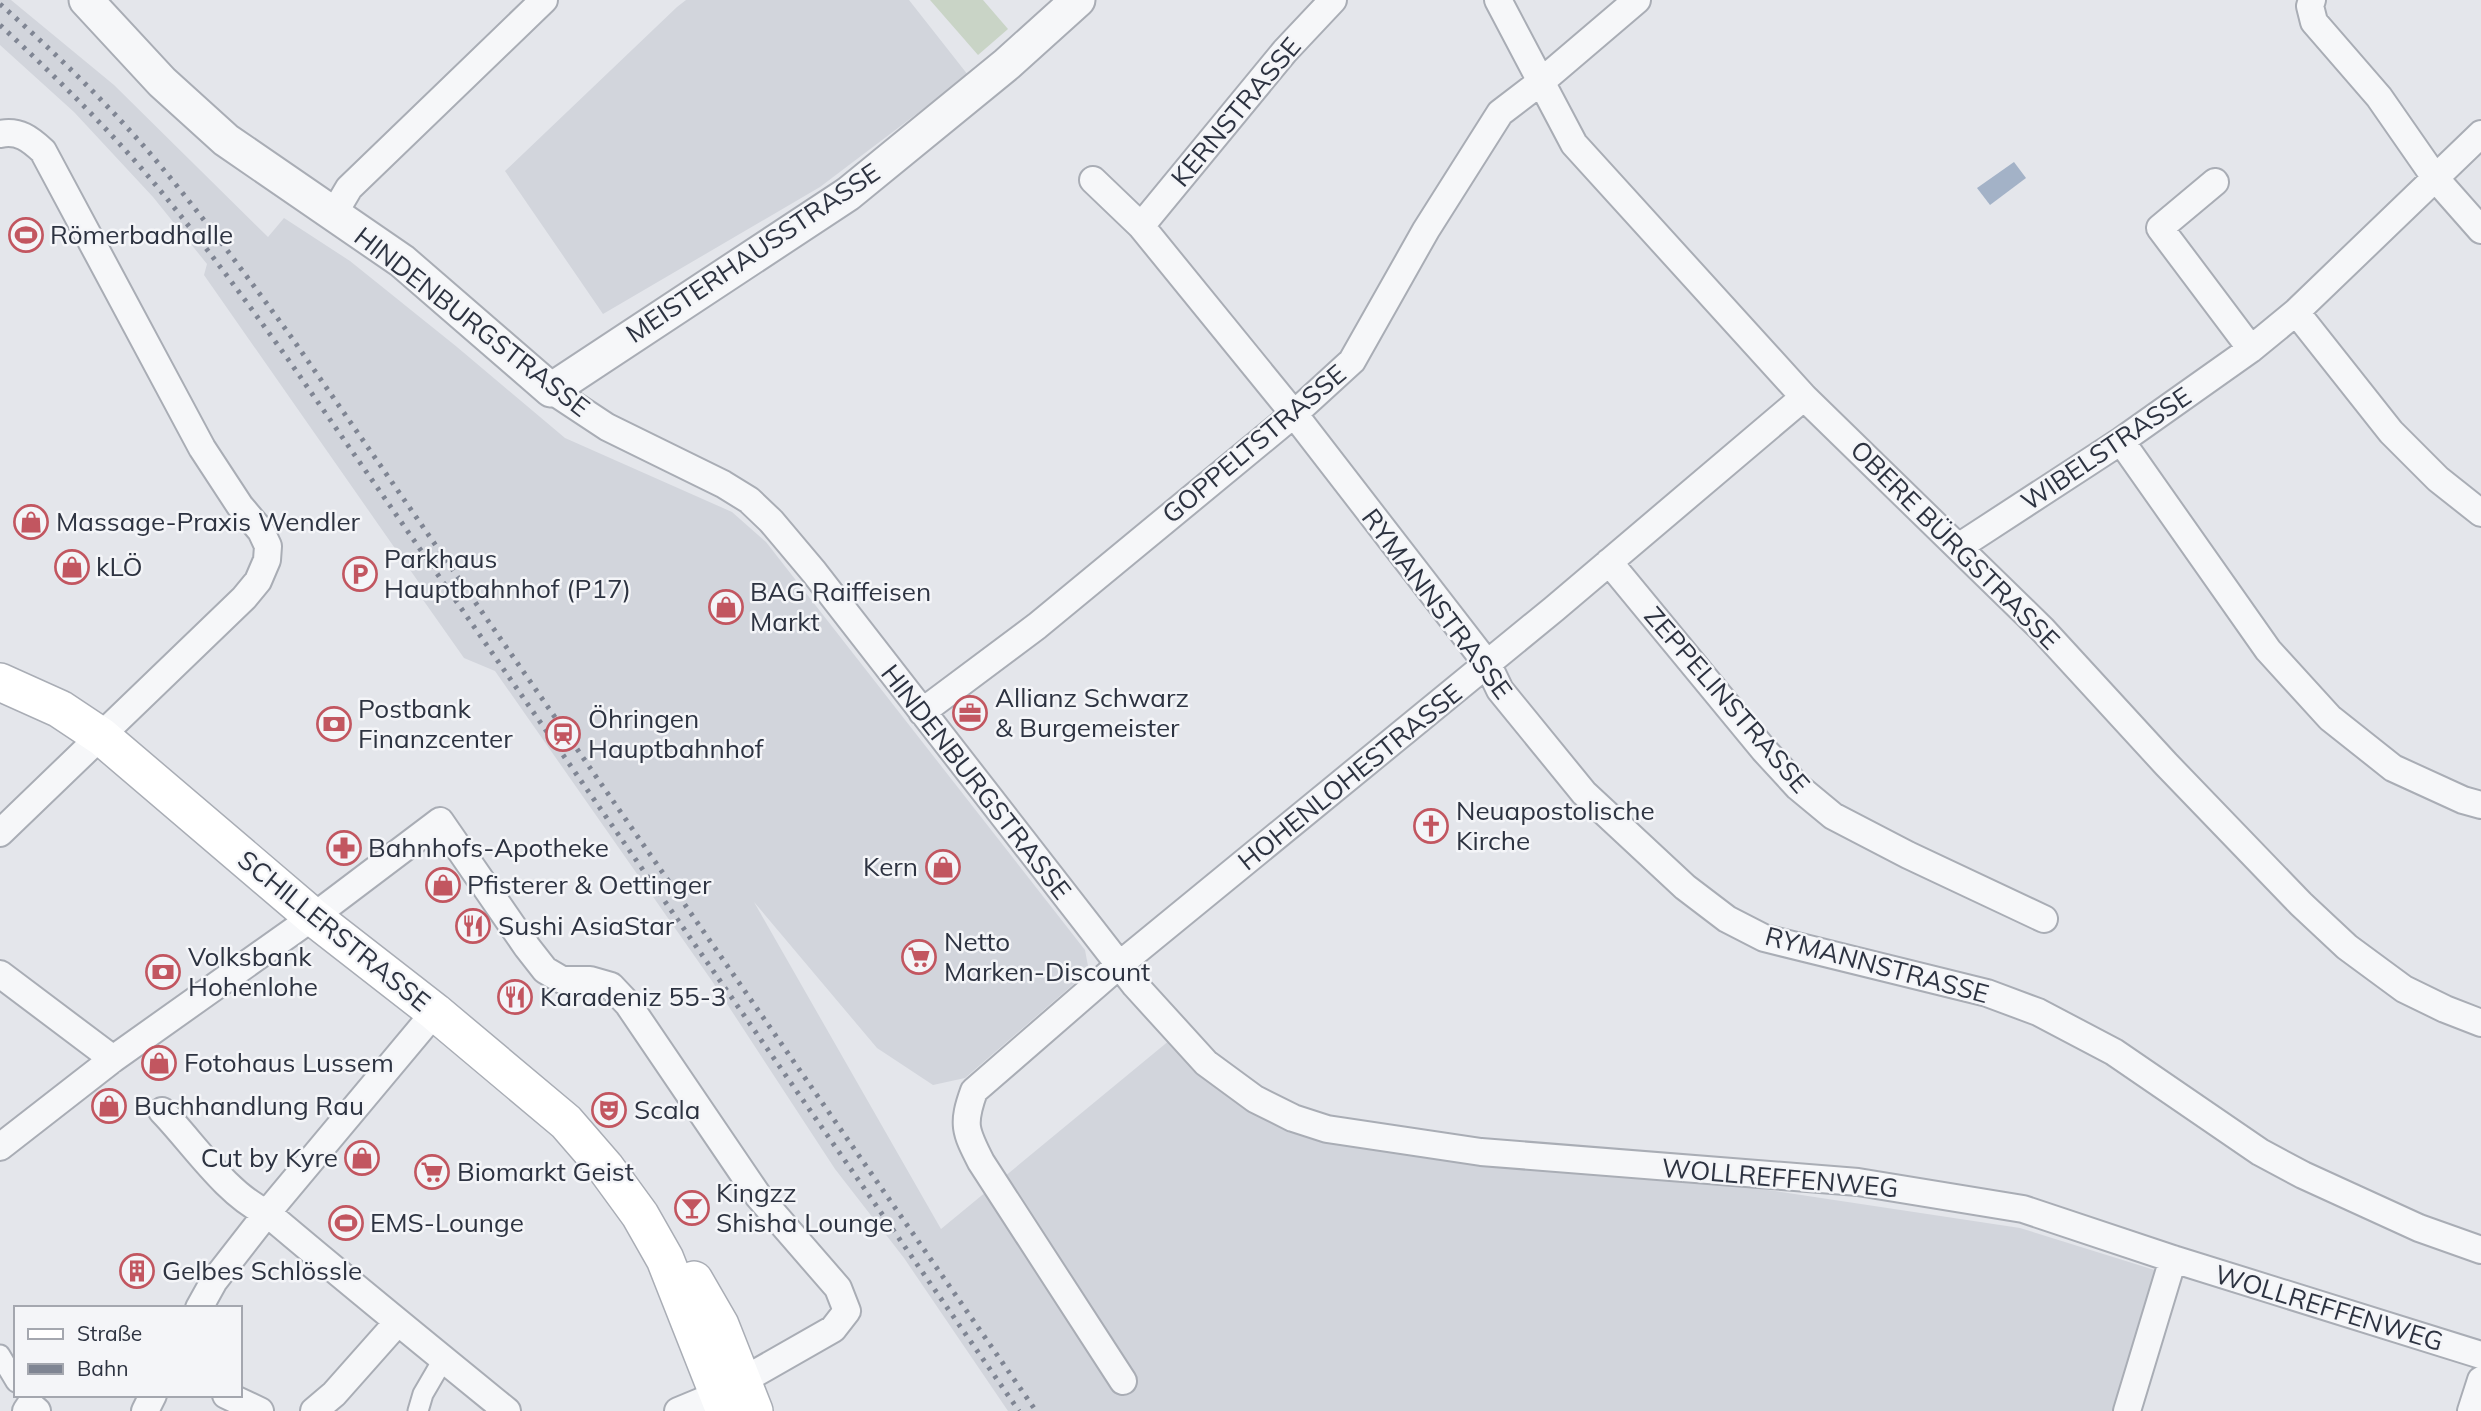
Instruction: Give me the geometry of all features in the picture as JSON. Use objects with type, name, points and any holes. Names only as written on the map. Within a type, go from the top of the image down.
[{"type":"main road","name":"SCHILLERSTRASSE","points":[[0,682],[60,709],[102,737],[313,917],[435,1012],[566,1122],[606,1167],[640,1215],[666,1259],[736,1399]]},
{"type":"street","name":"HINDENBURGSTRASSE","points":[[86,0],[162,82],[226,140],[402,261],[551,390],[607,427],[723,484],[749,500],[771,521],[814,572],[1118,966]]},
{"type":"street","points":[[333,215],[349,188],[544,0]]},
{"type":"street","name":"MEISTERHAUSSTRASSE","points":[[551,390],[848,194],[1007,64],[1078,0]]},
{"type":"street","name":"KERNSTRASSE","points":[[1142,226],[1284,51],[1333,0]]},
{"type":"street","name":"OBERE BÜRGSTRASSE","points":[[1498,0],[1574,144],[1804,397],[2042,629],[2195,794],[2347,947],[2404,989],[2481,1023]]},
{"type":"street","name":"GOPPELTSTRASSE","points":[[922,712],[1038,626],[1294,414],[1352,361],[1426,230],[1500,113],[1637,0]]},
{"type":"street","points":[[2312,0],[2310,6],[2314,22],[2379,97],[2436,179],[2481,230]]},
{"type":"street","points":[[0,134],[16,132],[29,139],[43,152],[202,448],[240,506],[261,531],[268,546],[267,561],[258,581],[244,598],[0,833]]},
{"type":"street","name":"WIBELSTRASSE","points":[[1960,547],[2121,441],[2251,349],[2296,312],[2481,134]]},
{"type":"street","name":"RYMANNSTRASSE","points":[[1093,180],[1142,226],[1294,414],[1488,665],[1500,690],[1584,793],[1685,887],[1727,919],[1764,938],[1987,993],[2038,1012],[2114,1052],[2260,1152],[2303,1175],[2419,1228],[2481,1250]]},
{"type":"street","points":[[2215,182],[2160,228],[2251,349]]},
{"type":"street","points":[[2296,312],[2392,432],[2438,479],[2481,513]]},
{"type":"street","name":"HOHENLOHESTRASSE","points":[[1123,1381],[981,1162],[967,1136],[966,1116],[974,1091],[1118,966],[1488,665],[1804,397]]},
{"type":"street","points":[[2121,441],[2268,650],[2330,718],[2393,768],[2463,800],[2481,805]]},
{"type":"street","name":"ZEPPELINSTRASSE","points":[[1609,562],[1764,750],[1798,787],[1837,820],[2044,919]]},
{"type":"street","points":[[0,1147],[113,1059],[313,917],[440,821],[545,970],[562,980],[590,980],[611,986],[628,1004],[759,1197],[838,1288],[847,1311],[833,1329],[736,1399],[678,1411]]},
{"type":"street","name":"WOLLREFFENWEG","points":[[1118,966],[1206,1063],[1255,1099],[1293,1118],[1327,1129],[1481,1152],[1858,1182],[2023,1209],[2481,1355]]},
{"type":"street","points":[[0,974],[113,1059]]},
{"type":"street","points":[[200,1306],[214,1281],[267,1213],[435,1012]]},
{"type":"street","points":[[162,1111],[249,1205],[267,1213],[397,1323],[507,1411]]},
{"type":"street","points":[[2127,1411],[2173,1259]]},
{"type":"street","points":[[314,1411],[334,1394],[397,1323]]},
{"type":"street","points":[[0,1355],[14,1379]]},
{"type":"street","points":[[418,1411],[423,1394],[444,1358]]},
{"type":"street","points":[[2471,1411],[2481,1380]]},
{"type":"street","points":[[230,1397],[260,1411]]},
{"type":"shaded area","points":[[0,0],[11,0],[114,85],[268,237],[284,218],[350,261],[565,438],[732,512],[766,542],[1085,950],[1088,966],[1083,976],[965,1078],[933,1085],[877,1048],[754,902],[941,1229],[1176,1035],[1296,1119],[2020,1228],[2161,1272],[2124,1411],[1008,1411],[904,1258],[835,1169],[712,981],[495,671],[464,658],[421,597],[422,587],[204,275],[207,264],[153,197],[74,112],[0,45]]},
{"type":"shaded area","points":[[686,0],[909,0],[968,75],[820,187],[603,314],[505,171]]},
{"type":"green space","points":[[930,0],[983,0],[1008,29],[978,55]]},
{"type":"water","points":[[2014,162],[2026,178],[1990,205],[1977,188]]},
{"type":"railway","points":[[0,4],[77,75],[148,151],[222,243],[292,338],[1036,1411]]},
{"type":"railway","points":[[0,25],[64,86],[145,172],[244,298],[1019,1411]]},
{"type":"place","name":"Römerbadhalle","points":[[26,235]]},
{"type":"place","name":"Massage-Praxis Wendler","points":[[31,522]]},
{"type":"place","name":"kLÖ","points":[[72,567]]},
{"type":"place","name":"Parkhaus Hauptbahnhof (P17)","points":[[360,574]]},
{"type":"place","name":"BAG Raiffeisen Markt","points":[[726,607]]},
{"type":"place","name":"Allianz Schwarz & Burgemeister","points":[[970,713]]},
{"type":"place","name":"Postbank Finanzcenter","points":[[334,724]]},
{"type":"place","name":"Öhringen Hauptbahnhof","points":[[563,734]]},
{"type":"place","name":"Neuapostolische Kirche","points":[[1431,826]]},
{"type":"place","name":"Bahnhofs-Apotheke","points":[[344,848]]},
{"type":"place","name":"Kern","points":[[943,867]]},
{"type":"place","name":"Pfisterer & Oettinger","points":[[443,885]]},
{"type":"place","name":"Sushi AsiaStar","points":[[473,926]]},
{"type":"place","name":"Netto Marken-Discount","points":[[919,957]]},
{"type":"place","name":"Volksbank Hohenlohe","points":[[163,972]]},
{"type":"place","name":"Karadeniz 55-3","points":[[515,997]]},
{"type":"place","name":"Fotohaus Lussem","points":[[159,1063]]},
{"type":"place","name":"Buchhandlung Rau","points":[[109,1106]]},
{"type":"place","name":"Scala","points":[[609,1110]]},
{"type":"place","name":"Cut by Kyre","points":[[362,1158]]},
{"type":"place","name":"Biomarkt Geist","points":[[432,1172]]},
{"type":"place","name":"Kingzz Shisha Lounge","points":[[692,1208]]},
{"type":"place","name":"EMS-Lounge","points":[[346,1223]]},
{"type":"place","name":"Gelbes Schlössle","points":[[137,1271]]}]
